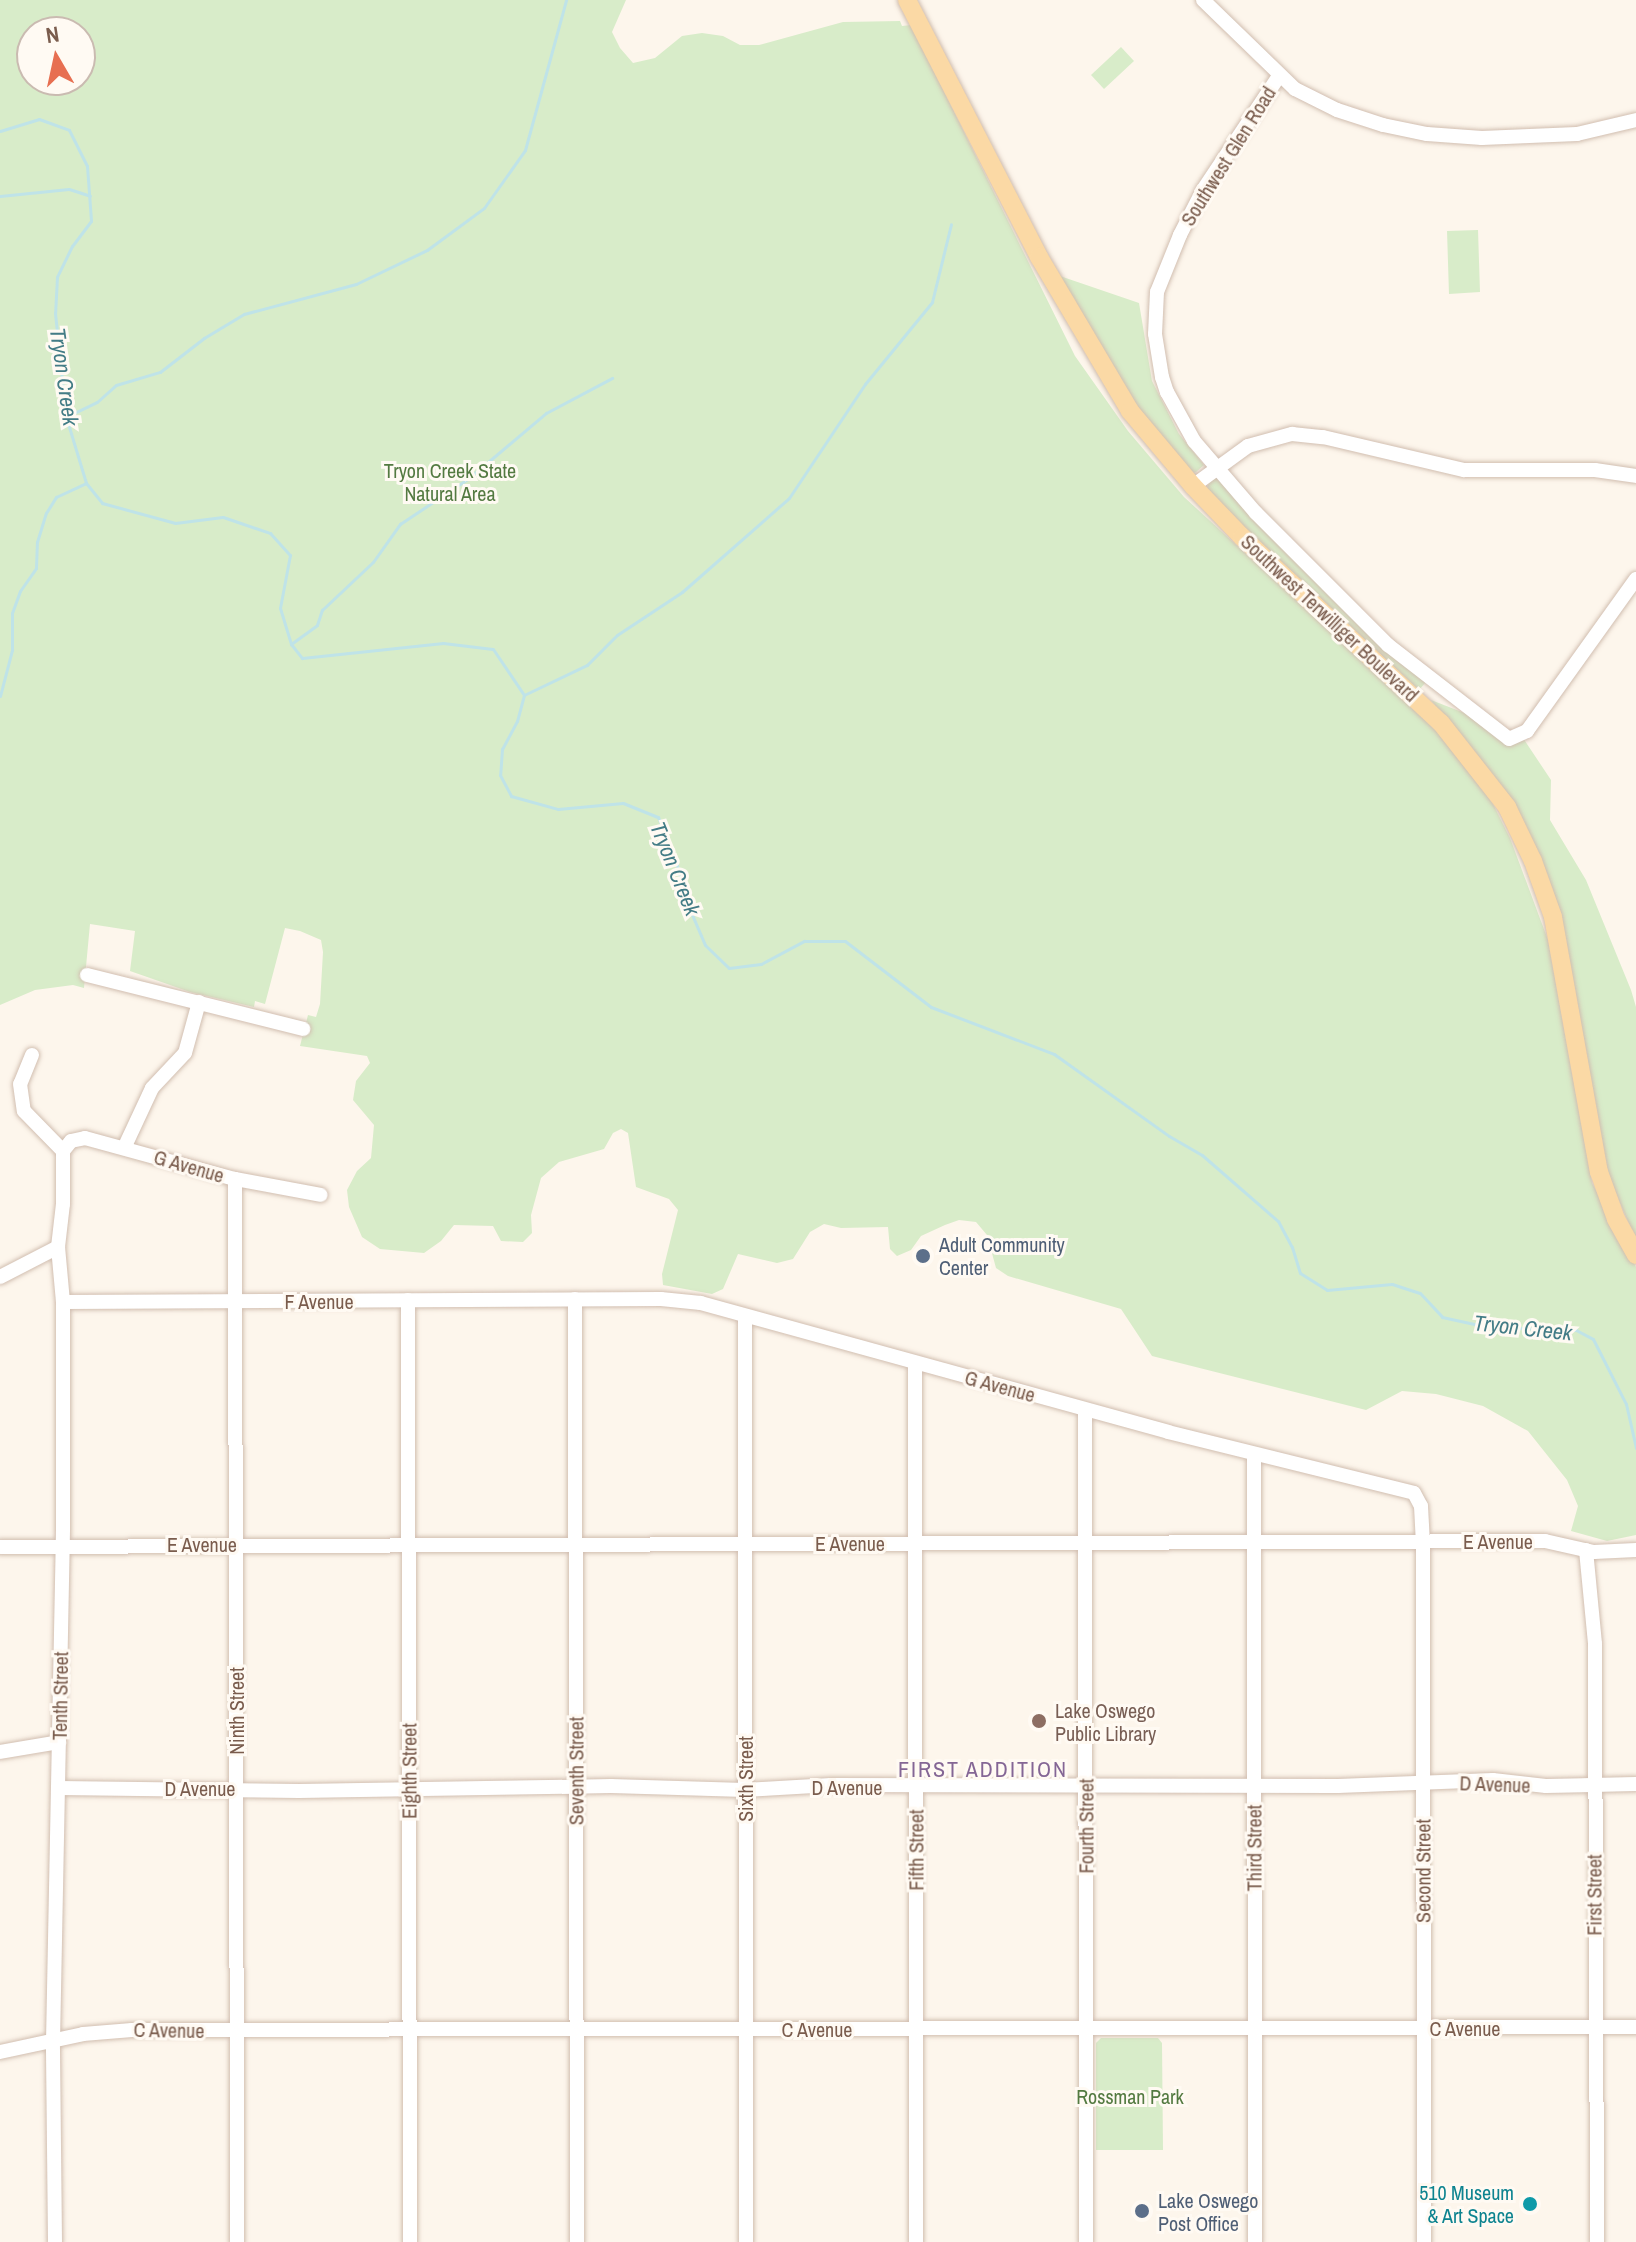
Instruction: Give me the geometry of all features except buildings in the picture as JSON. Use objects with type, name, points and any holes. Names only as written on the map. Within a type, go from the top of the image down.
[{"type":"main road","name":"Southwest Terwilliger Boulevard","points":[[907,0],[1093,353],[1135,417],[1193,486],[1242,537],[1441,723],[1507,807],[1538,873],[1553,917],[1599,1172],[1616,1219],[1636,1255]]},
{"type":"street","points":[[1203,0],[1279,76],[1309,97],[1337,110],[1435,135],[1558,136],[1636,120]]},
{"type":"street","name":"Southwest Glen Road","points":[[1279,76],[1203,190],[1180,235],[1157,292],[1155,334],[1167,392],[1182,423],[1215,468],[1409,662],[1505,738],[1514,739],[1527,731],[1636,579]]},
{"type":"street","points":[[1193,486],[1215,468],[1260,441],[1302,434],[1464,470],[1595,470],[1636,476]]},
{"type":"street","points":[[87,975],[303,1029]]},
{"type":"street","points":[[125,1146],[152,1088],[185,1053],[199,1002]]},
{"type":"street","points":[[32,1055],[20,1084],[24,1111],[63,1151]]},
{"type":"street","name":"G Avenue","points":[[63,1151],[71,1141],[79,1138],[125,1146],[235,1179],[321,1195]]},
{"type":"street","name":"Tenth Street","points":[[55,2242],[53,2042],[59,1788],[63,1302],[58,1247],[63,1204],[63,1151]]},
{"type":"street","name":"Ninth Street","points":[[235,1179],[237,2242]]},
{"type":"street","points":[[0,1277],[58,1247]]},
{"type":"street","name":"G Avenue","points":[[575,1299],[688,1301],[1254,1455],[1411,1492],[1419,1499]]},
{"type":"street","name":"F Avenue","points":[[63,1302],[575,1299]]},
{"type":"street","name":"Seventh Street","points":[[575,1299],[577,2242]]},
{"type":"street","name":"Eighth Street","points":[[408,1300],[410,2242]]},
{"type":"street","name":"Sixth Street","points":[[745,1316],[746,2242]]},
{"type":"street","name":"Fifth Street","points":[[915,1363],[916,2242]]},
{"type":"street","name":"Fourth Street","points":[[1085,1410],[1086,2242]]},
{"type":"street","name":"Third Street","points":[[1254,1455],[1255,2242]]},
{"type":"street","name":"Second Street","points":[[1419,1499],[1423,1541],[1424,2242]]},
{"type":"street","name":"E Avenue","points":[[0,1547],[62,1544],[1545,1541],[1612,1553],[1636,1550]]},
{"type":"street","name":"First Street","points":[[1586,1550],[1595,1644],[1593,1785],[1597,2242]]},
{"type":"street","points":[[0,1752],[59,1742]]},
{"type":"street","name":"D Avenue","points":[[59,1788],[409,1790],[576,1787],[745,1790],[831,1785],[1086,1787],[1198,1783],[1254,1787],[1493,1780],[1546,1786],[1636,1784]]},
{"type":"street","name":"C Avenue","points":[[0,2052],[122,2030],[1636,2027]]},
{"type":"green space","name":"Tryon Creek State Natural Area","points":[[0,0],[626,0],[612,32],[633,63],[655,58],[682,36],[702,33],[723,36],[740,45],[759,45],[843,22],[900,21],[902,26],[911,25],[1075,356],[1128,431],[1184,497],[1435,727],[1492,802],[1510,838],[1548,940],[1592,1183],[1636,1267],[1636,1535],[1607,1541],[1571,1531],[1578,1506],[1567,1480],[1528,1431],[1483,1406],[1436,1394],[1402,1391],[1366,1410],[1152,1356],[1121,1309],[1008,1276],[996,1268],[987,1235],[976,1222],[959,1220],[945,1225],[921,1236],[911,1250],[897,1256],[890,1249],[888,1227],[841,1228],[824,1224],[810,1232],[793,1259],[777,1263],[738,1254],[723,1289],[712,1294],[663,1285],[662,1274],[678,1210],[669,1199],[636,1187],[628,1133],[621,1129],[613,1133],[604,1149],[559,1162],[541,1178],[531,1215],[532,1233],[523,1242],[501,1241],[493,1226],[454,1225],[441,1241],[424,1253],[380,1249],[362,1237],[349,1207],[347,1190],[357,1171],[371,1158],[374,1125],[353,1100],[356,1081],[370,1063],[367,1056],[300,1046],[308,1015],[316,1017],[320,1004],[323,952],[321,940],[300,931],[285,928],[265,1004],[255,1001],[254,1007],[190,992],[130,971],[135,931],[90,924],[84,988],[73,985],[35,990],[0,1005]]},
{"type":"green space","points":[[1121,47],[1134,61],[1104,89],[1091,75]]},
{"type":"green space","points":[[1478,230],[1480,292],[1449,294],[1447,231]]},
{"type":"green space","points":[[1057,275],[1139,303],[1152,381],[1179,434],[1204,465],[1196,472],[1190,474],[1149,427]]},
{"type":"green space","points":[[1216,476],[1426,682],[1419,690],[1207,495],[1208,485]]},
{"type":"green space","points":[[1431,700],[1521,735],[1551,780],[1550,820],[1586,880],[1631,990],[1636,1007],[1636,1240],[1606,1170],[1562,923],[1498,783]]},
{"type":"green space","name":"Rossman Park","points":[[1101,2038],[1158,2038],[1162,2043],[1163,2150],[1096,2150],[1096,2043]]},
{"type":"waterway","points":[[66,417],[97,402],[116,385],[160,372],[204,338],[244,314],[356,284],[427,250],[484,208],[525,150],[566,0]]},
{"type":"waterway","name":"Tryon Creek","points":[[0,131],[39,119],[69,130],[87,166],[91,221],[72,246],[57,277],[55,313],[66,417],[86,483],[102,503],[175,523],[223,517],[270,533],[290,555],[280,608],[291,644],[302,658],[443,643],[493,649],[524,695],[517,721],[502,749],[500,775],[511,796],[558,809],[623,803],[658,817],[676,861],[684,896],[705,945],[729,968],[761,964],[804,941],[845,941],[931,1007],[1054,1054],[1169,1136],[1202,1155],[1278,1221],[1292,1247],[1300,1273],[1327,1290],[1392,1284],[1420,1293],[1442,1317],[1488,1327],[1576,1330],[1593,1339],[1626,1404],[1636,1448]]},
{"type":"waterway","points":[[0,196],[69,189],[90,196]]},
{"type":"waterway","points":[[524,695],[587,665],[617,635],[682,592],[789,498],[865,384],[932,302],[951,224]]},
{"type":"waterway","points":[[291,644],[317,625],[322,610],[373,562],[400,524],[469,478],[546,413],[612,378]]},
{"type":"waterway","points":[[0,696],[12,650],[12,613],[20,591],[36,568],[37,542],[46,513],[56,497],[86,483]]},
{"type":"place","name":"Adult Community Center","points":[[923,1256]]},
{"type":"place","name":"Lake Oswego Public Library","points":[[1039,1721]]},
{"type":"place","name":"510 Museum & Art Space","points":[[1530,2204]]},
{"type":"place","name":"Lake Oswego Post Office","points":[[1142,2211]]},
{"type":"district","name":"FIRST ADDITION","points":[[983,1770]]}]
